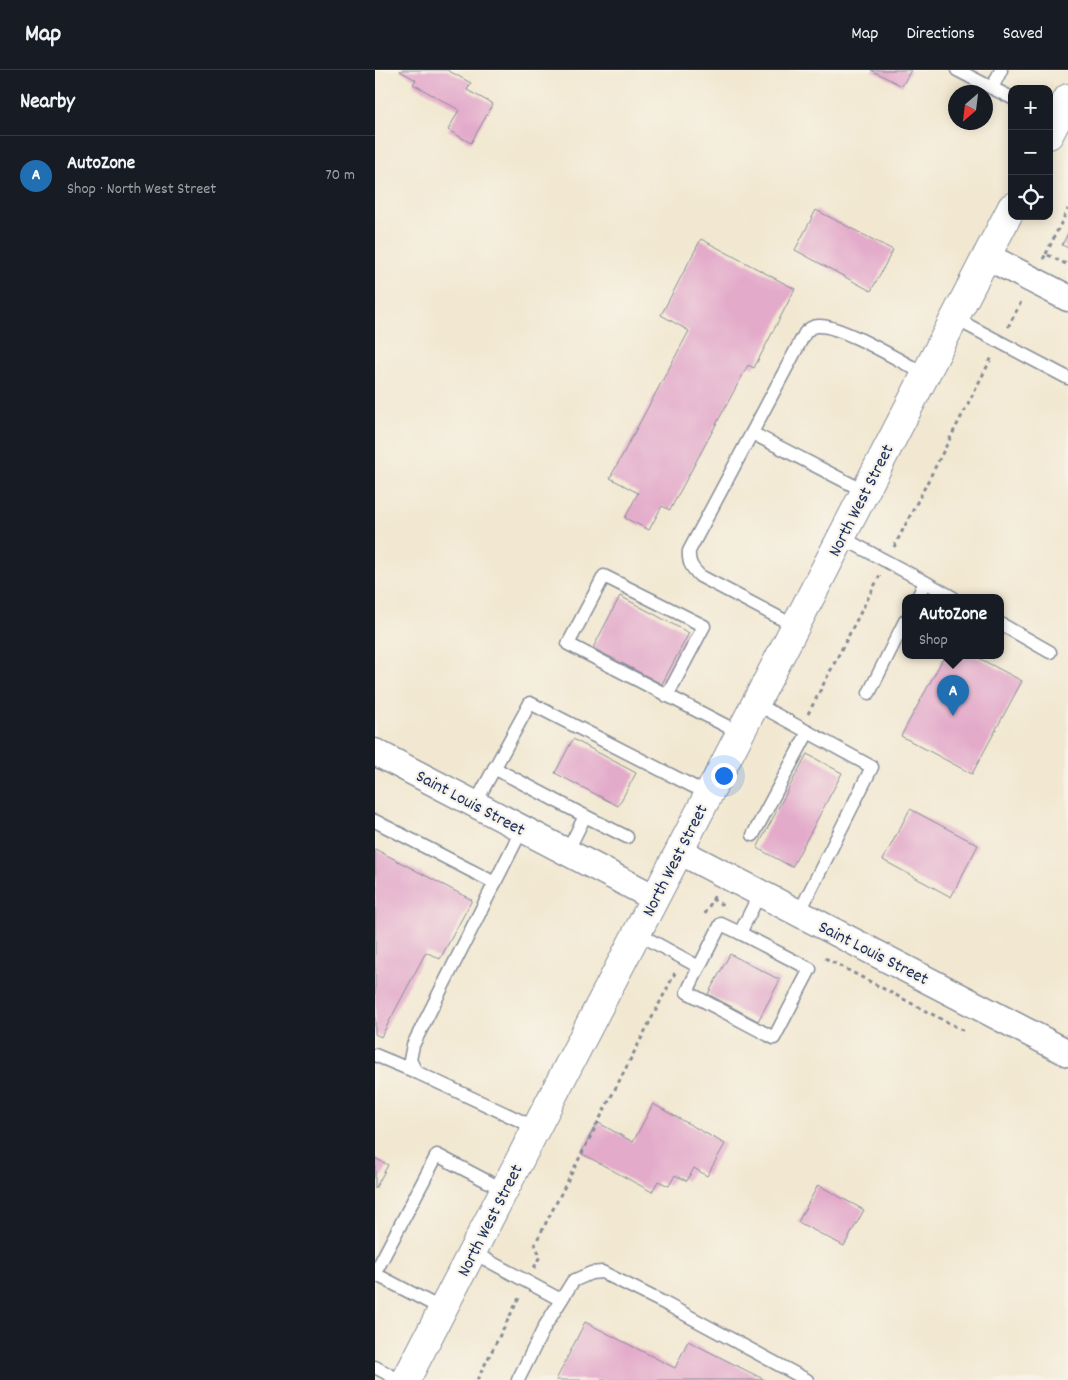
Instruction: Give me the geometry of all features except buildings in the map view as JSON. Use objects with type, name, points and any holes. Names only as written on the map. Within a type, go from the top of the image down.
[{"type":"main road","name":"North West Street","points":[[406,1380],[1008,215]]},
{"type":"street","points":[[987,256],[1068,298]]},
{"type":"street","name":"Saint Louis Street","points":[[375,752],[655,898]]},
{"type":"street","name":"Saint Louis Street","points":[[679,851],[1068,1053]]},
{"type":"lane","points":[[957,70],[986,85]]},
{"type":"lane","points":[[993,86],[1001,70]]},
{"type":"lane","points":[[993,88],[1008,96]]},
{"type":"lane","points":[[954,318],[1068,378]]},
{"type":"lane","points":[[795,626],[704,579],[692,568],[688,560],[689,551],[809,328],[818,326],[832,328],[854,337],[925,374]]},
{"type":"lane","points":[[752,433],[864,491]]},
{"type":"lane","points":[[841,537],[947,594]]},
{"type":"lane","points":[[667,696],[704,626],[604,576],[567,644],[667,696],[740,733]]},
{"type":"lane","points":[[919,594],[925,582]]},
{"type":"lane","points":[[1004,626],[1051,652]]},
{"type":"lane","points":[[869,693],[902,627]]},
{"type":"lane","points":[[475,804],[529,703],[708,794]]},
{"type":"lane","points":[[755,703],[872,767],[799,913]]},
{"type":"lane","points":[[753,835],[808,732]]},
{"type":"lane","points":[[494,768],[627,837]]},
{"type":"lane","points":[[567,852],[585,816]]},
{"type":"lane","points":[[375,821],[495,883]]},
{"type":"lane","points":[[416,1072],[410,1060],[413,1045],[522,829]]},
{"type":"lane","points":[[740,933],[760,893]]},
{"type":"lane","points":[[721,924],[810,969],[774,1038],[687,992],[699,967],[721,924]]},
{"type":"lane","points":[[637,933],[699,967]]},
{"type":"lane","points":[[375,1054],[536,1128]]},
{"type":"lane","points":[[442,1309],[375,1273],[437,1155],[504,1190]]},
{"type":"lane","points":[[472,1252],[561,1300]]},
{"type":"lane","points":[[518,1380],[545,1326],[573,1281],[602,1272],[667,1304],[807,1380]]},
{"type":"lane","points":[[375,1367],[399,1380]]},
{"type":"path","points":[[1046,254],[1068,210]]},
{"type":"path","points":[[712,899],[747,918]]},
{"type":"path","points":[[817,954],[966,1032]]},
{"type":"place","name":"AutoZone","points":[[953,716]]}]
